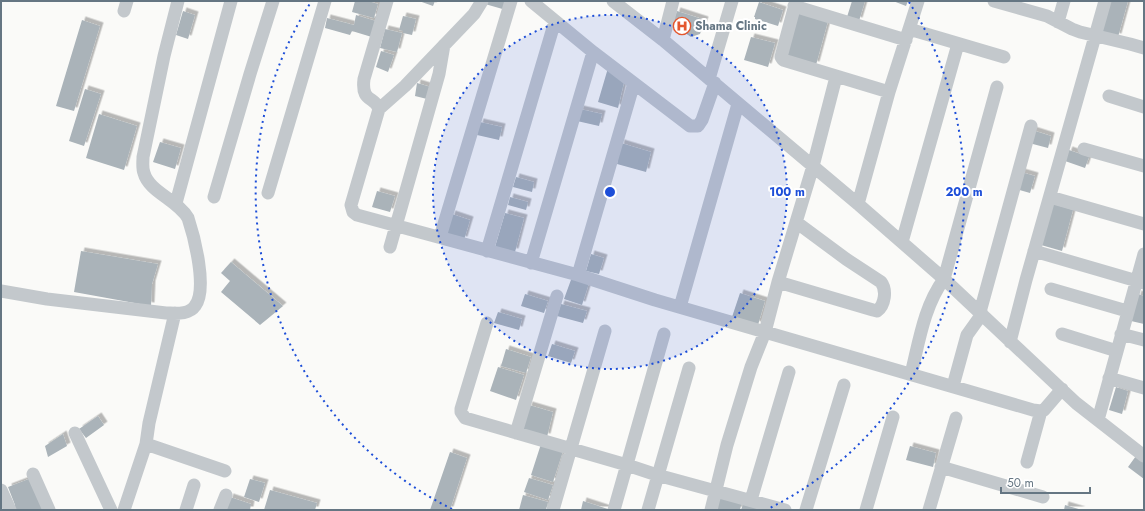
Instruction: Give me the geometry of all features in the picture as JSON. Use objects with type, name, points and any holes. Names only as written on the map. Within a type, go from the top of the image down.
[{"type":"street","points":[[1,291],[24,296],[176,313],[189,311],[195,306],[199,296],[199,264],[191,228],[184,211],[176,203],[155,189],[148,181],[144,174],[143,166],[143,157],[164,56],[178,1]]},
{"type":"street","points":[[176,203],[231,1]]},
{"type":"street","points":[[214,197],[273,1]]},
{"type":"street","points":[[268,192],[325,1]]},
{"type":"street","points":[[379,110],[377,105],[364,92],[363,85],[387,1]]},
{"type":"street","points":[[482,1],[474,14],[397,94],[379,110],[351,205],[353,212],[357,215],[578,275],[680,307],[1033,410],[1041,411],[1048,407],[1062,389]]},
{"type":"street","points":[[440,237],[511,1]]},
{"type":"street","points":[[531,1],[593,52],[686,124],[694,127],[698,126],[702,120],[732,1]]},
{"type":"street","points":[[663,40],[673,1]]},
{"type":"street","points":[[858,204],[889,92],[918,1]]},
{"type":"street","points":[[994,1],[1017,4],[1047,16],[1072,29],[1144,48]]},
{"type":"street","points":[[1058,22],[1064,1]]},
{"type":"street","points":[[1010,342],[1034,251],[1105,1]]},
{"type":"street","points":[[618,3],[858,204],[944,279],[1076,403],[1144,456]]},
{"type":"street","points":[[889,92],[783,60],[781,57],[795,4],[908,34],[958,44],[1004,57]]},
{"type":"street","points":[[487,251],[556,21]]},
{"type":"street","points":[[902,242],[958,44]]},
{"type":"street","points":[[390,247],[439,74],[444,45]]},
{"type":"street","points":[[531,263],[593,52]]},
{"type":"street","points":[[711,510],[727,445],[765,332],[778,282],[813,166],[836,77]]},
{"type":"street","points":[[578,275],[634,83]]},
{"type":"street","points":[[911,374],[925,316],[939,286],[944,279],[997,87]]},
{"type":"street","points":[[1109,96],[1144,107]]},
{"type":"street","points":[[680,307],[738,104]]},
{"type":"street","points":[[953,386],[967,335],[981,313],[1032,126]]},
{"type":"street","points":[[1084,149],[1144,166]]},
{"type":"street","points":[[1050,197],[1144,224]]},
{"type":"street","points":[[778,282],[876,311],[881,306],[885,288],[881,282],[846,259],[796,222]]},
{"type":"street","points":[[1034,251],[1140,282]]},
{"type":"street","points":[[1098,420],[1127,311],[1140,282],[1144,254]]},
{"type":"street","points":[[1051,290],[1127,311]]},
{"type":"street","points":[[516,433],[558,296]]},
{"type":"street","points":[[124,510],[146,444],[149,423],[176,313]]},
{"type":"street","points":[[487,322],[461,412],[462,415],[469,420],[627,464],[658,475],[751,500],[768,508],[785,510]]},
{"type":"street","points":[[553,510],[570,448],[606,331]]},
{"type":"street","points":[[614,510],[664,334]]},
{"type":"street","points":[[1062,334],[1117,351]]},
{"type":"street","points":[[1121,334],[1144,340]]},
{"type":"street","points":[[648,510],[689,368]]},
{"type":"street","points":[[751,500],[789,372]]},
{"type":"street","points":[[1109,378],[1144,388]]},
{"type":"street","points":[[806,510],[844,385]]},
{"type":"street","points":[[1028,462],[1041,411]]},
{"type":"street","points":[[866,510],[894,417]]},
{"type":"street","points":[[929,510],[956,418]]},
{"type":"street","points":[[76,433],[111,510]]},
{"type":"street","points":[[146,444],[225,471]]},
{"type":"street","points":[[941,467],[1043,497]]},
{"type":"street","points":[[33,474],[49,510]]},
{"type":"street","points":[[186,510],[194,485]]},
{"type":"street","points":[[1,490],[10,510]]},
{"type":"street","points":[[220,510],[226,495]]},
{"type":"building","points":[[355,1],[368,1],[378,4],[374,18],[352,12]]},
{"type":"building","points":[[419,1],[435,1],[433,6]]},
{"type":"building","points":[[486,1],[509,1],[506,10],[485,4]]},
{"type":"building","points":[[852,1],[865,1],[859,21],[847,17]]},
{"type":"building","points":[[893,1],[908,1],[906,6]]},
{"type":"building","points":[[1109,1],[1128,1],[1118,37],[1100,32]]},
{"type":"building","points":[[759,2],[783,10],[778,26],[755,19],[754,17]]},
{"type":"building","points":[[183,11],[195,15],[188,39],[176,35]]},
{"type":"building","points":[[677,11],[705,20],[700,34],[691,37],[672,24]]},
{"type":"building","points":[[797,13],[828,21],[816,65],[785,57]]},
{"type":"building","points":[[356,15],[379,22],[375,38],[352,31],[350,35],[325,28],[327,18],[354,25]]},
{"type":"building","points":[[403,16],[416,19],[412,35],[403,33],[403,31],[399,30]]},
{"type":"building","points":[[82,20],[100,26],[74,111],[56,106]]},
{"type":"building","points":[[385,29],[402,33],[397,52],[380,48]]},
{"type":"building","points":[[751,37],[775,43],[768,67],[744,60]]},
{"type":"building","points":[[381,51],[394,55],[388,72],[376,67]]},
{"type":"building","points":[[608,68],[624,82],[618,108],[598,102]]},
{"type":"building","points":[[417,83],[434,88],[431,100],[415,96]]},
{"type":"building","points":[[85,89],[101,94],[84,146],[69,141]]},
{"type":"building","points":[[580,109],[602,114],[599,126],[577,121]]},
{"type":"building","points":[[99,114],[137,126],[124,170],[86,158]]},
{"type":"building","points":[[480,122],[502,127],[499,140],[477,135]]},
{"type":"building","points":[[1032,130],[1051,136],[1048,148],[1029,143]]},
{"type":"building","points":[[160,142],[181,148],[175,169],[153,162]]},
{"type":"building","points":[[621,143],[651,152],[646,172],[617,164]]},
{"type":"building","points":[[1069,150],[1089,157],[1085,168],[1065,161]]},
{"type":"building","points":[[1021,172],[1035,176],[1030,193],[1016,189]]},
{"type":"building","points":[[516,177],[534,182],[532,192],[513,187]]},
{"type":"building","points":[[377,191],[395,196],[390,212],[372,207]]},
{"type":"building","points":[[510,197],[528,202],[526,210],[508,205]]},
{"type":"building","points":[[1053,204],[1073,210],[1062,251],[1041,245]]},
{"type":"building","points":[[505,213],[524,218],[515,252],[495,247]]},
{"type":"building","points":[[452,214],[470,220],[464,240],[445,235]]},
{"type":"building","points":[[81,251],[158,264],[152,284],[151,306],[74,292]]},
{"type":"building","points":[[591,254],[604,258],[599,274],[586,271]]},
{"type":"building","points":[[231,262],[283,306],[260,325],[221,292],[230,281],[221,273]]},
{"type":"building","points":[[572,277],[589,283],[582,305],[564,299]]},
{"type":"building","points":[[740,293],[765,301],[758,325],[732,317]]},
{"type":"building","points":[[525,294],[548,301],[544,313],[521,306]]},
{"type":"building","points":[[1138,294],[1144,296],[1144,324],[1131,321]]},
{"type":"building","points":[[561,304],[587,311],[583,323],[557,316]]},
{"type":"building","points":[[498,312],[522,319],[519,330],[494,323]]},
{"type":"building","points":[[552,344],[575,351],[571,363],[548,356]]},
{"type":"building","points":[[506,349],[531,357],[526,373],[501,366]]},
{"type":"building","points":[[498,367],[524,375],[516,400],[490,391]]},
{"type":"building","points":[[1116,387],[1128,391],[1122,414],[1109,410]]},
{"type":"building","points":[[529,405],[553,412],[547,437],[522,430]]},
{"type":"building","points":[[98,416],[104,425],[86,438],[79,429]]},
{"type":"building","points":[[63,434],[67,446],[48,457],[45,446]]},
{"type":"building","points":[[541,444],[563,451],[553,482],[531,475]]},
{"type":"building","points":[[910,446],[936,453],[933,467],[906,460]]},
{"type":"building","points":[[450,452],[467,458],[450,510],[430,510]]},
{"type":"building","points":[[1136,456],[1144,462],[1144,479],[1128,467]]},
{"type":"building","points":[[34,477],[47,510],[13,510],[12,506],[15,505],[8,487]]},
{"type":"building","points":[[529,478],[553,485],[548,500],[524,492]]},
{"type":"building","points":[[250,479],[265,483],[259,502],[244,497]]},
{"type":"building","points":[[270,490],[317,503],[315,510],[264,510]]},
{"type":"building","points":[[523,495],[548,502],[546,510],[519,510]]},
{"type":"building","points":[[718,495],[742,501],[740,510],[714,510]]},
{"type":"building","points":[[230,497],[251,504],[250,510],[226,510]]},
{"type":"building","points":[[583,501],[611,510],[581,510]]},
{"type":"building","points":[[744,501],[764,510],[741,510]]},
{"type":"building","points":[[1065,505],[1082,510],[1064,510]]},
{"type":"place","name":"Shama Clinic","points":[[682,26]]}]
